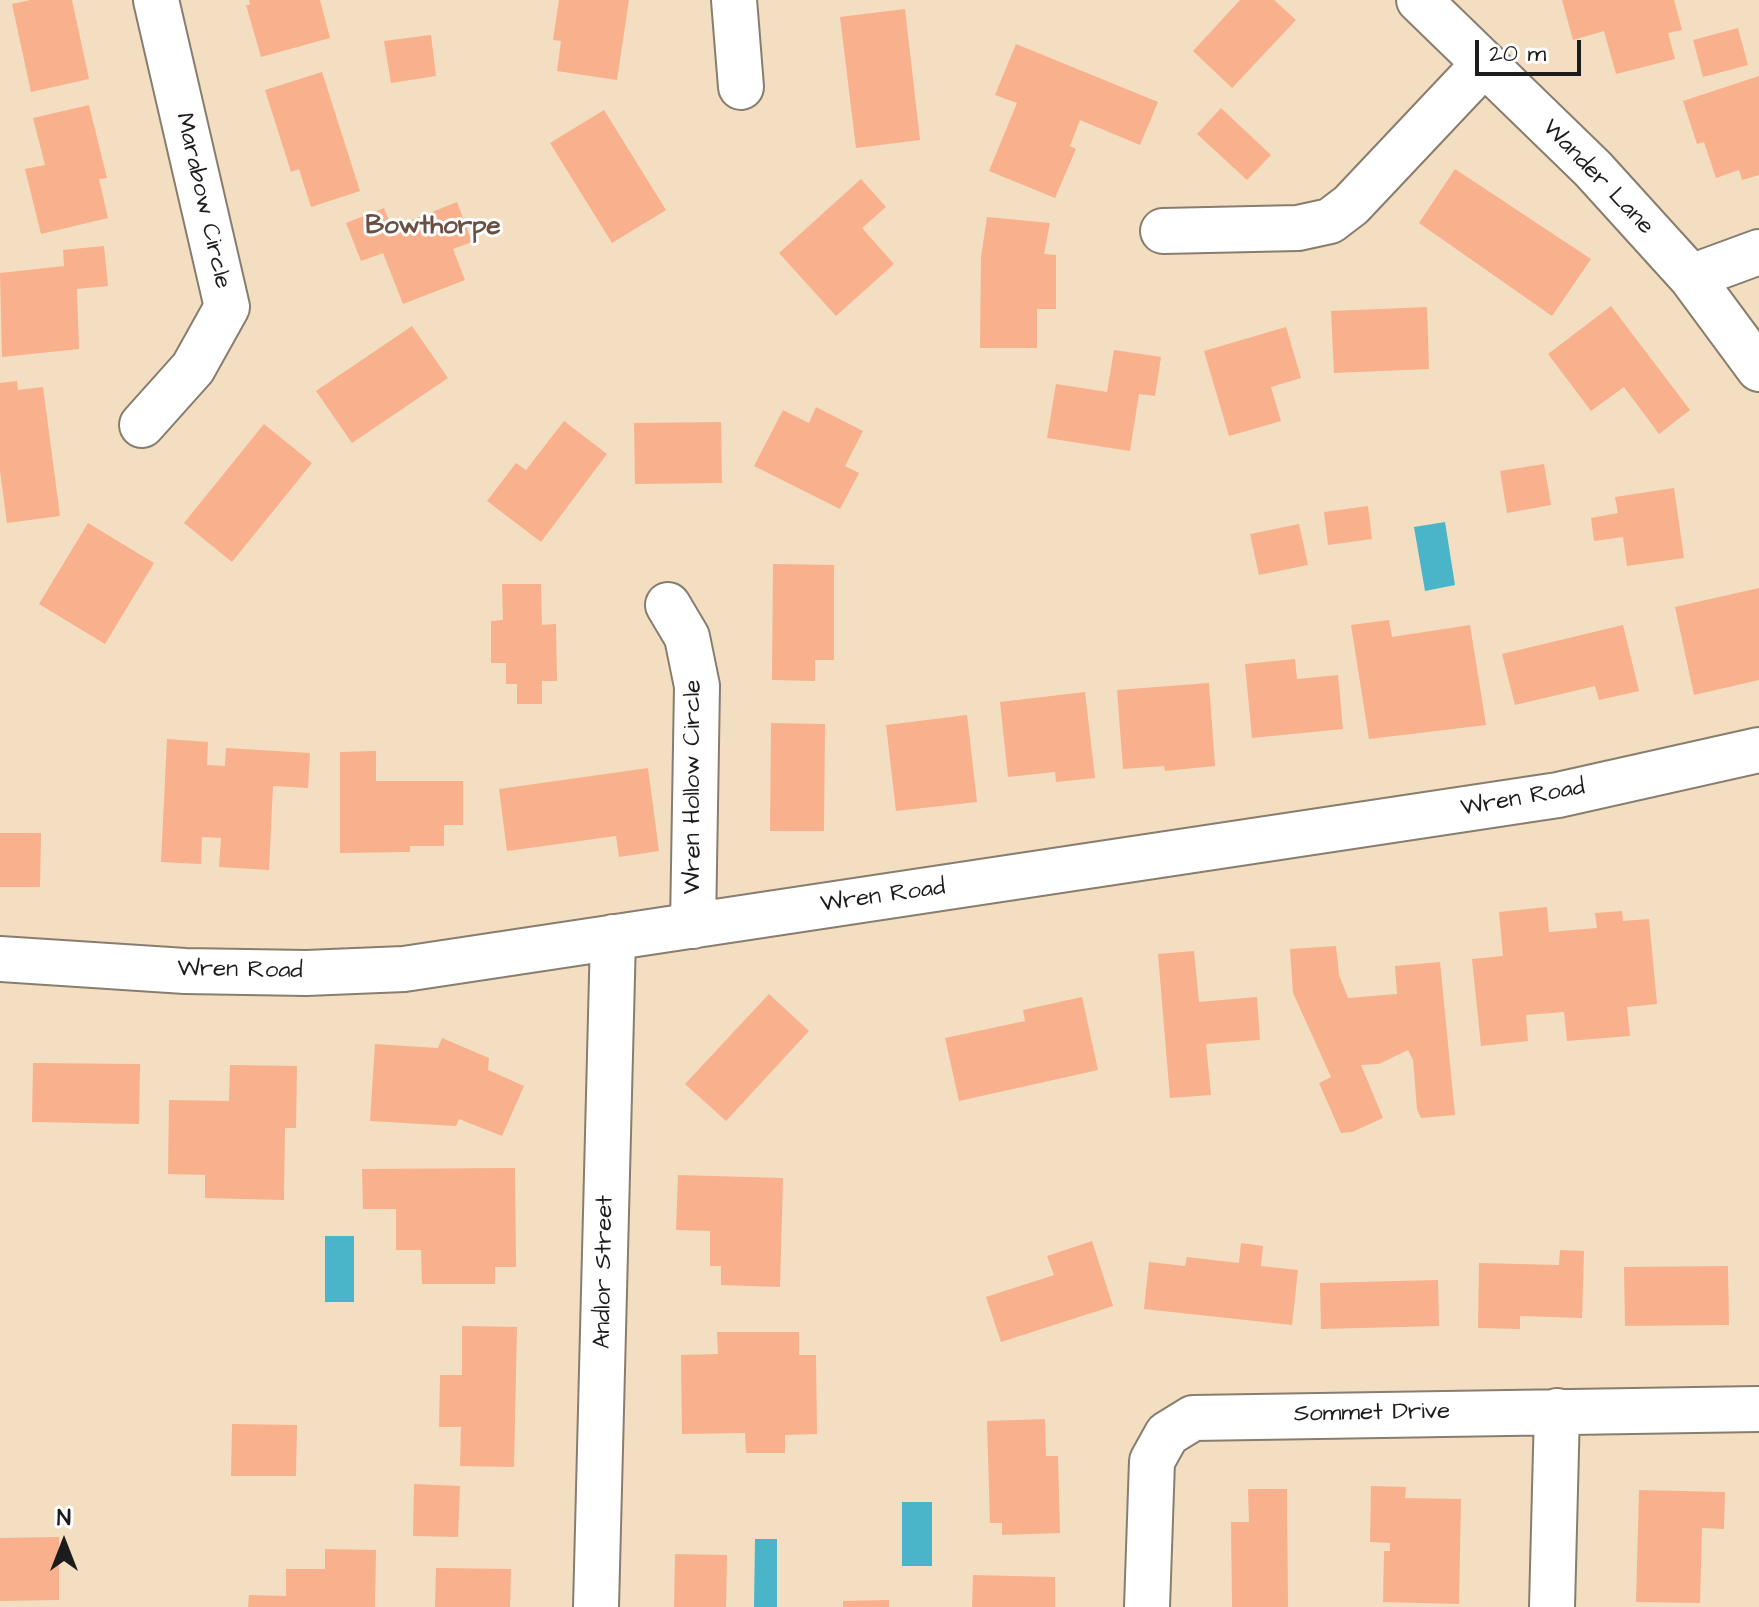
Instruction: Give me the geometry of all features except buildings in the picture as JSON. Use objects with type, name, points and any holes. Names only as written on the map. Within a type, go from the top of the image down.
[{"type":"street","name":"Marabow Circle","points":[[142,425],[193,368],[227,307],[156,0]]},
{"type":"street","points":[[734,0],[741,87]]},
{"type":"street","name":"Wander Lane","points":[[1419,0],[1593,169],[1691,277],[1759,369]]},
{"type":"street","points":[[1163,231],[1298,228],[1330,221],[1351,205],[1484,64]]},
{"type":"street","points":[[1691,277],[1759,252]]},
{"type":"street","name":"Wren Hollow Circle","points":[[668,605],[687,637],[697,686],[693,926]]},
{"type":"street","name":"Wren Road","points":[[0,959],[185,971],[306,973],[404,969],[1558,795],[1759,750]]},
{"type":"street","name":"Andlor Street","points":[[596,1607],[613,937]]},
{"type":"street","name":"Sommet Drive","points":[[1147,1607],[1152,1461],[1157,1446],[1179,1425],[1209,1415],[1759,1409]]},
{"type":"street","points":[[1552,1607],[1557,1411]]},
{"type":"water","points":[[1445,522],[1455,585],[1425,591],[1414,527]]},
{"type":"water","points":[[325,1236],[354,1236],[354,1302],[325,1302]]},
{"type":"water","points":[[902,1502],[932,1502],[932,1566],[902,1566]]},
{"type":"water","points":[[755,1539],[777,1539],[777,1607],[754,1607]]},
{"type":"district","name":"Bowthorpe","points":[[433,228]]}]
